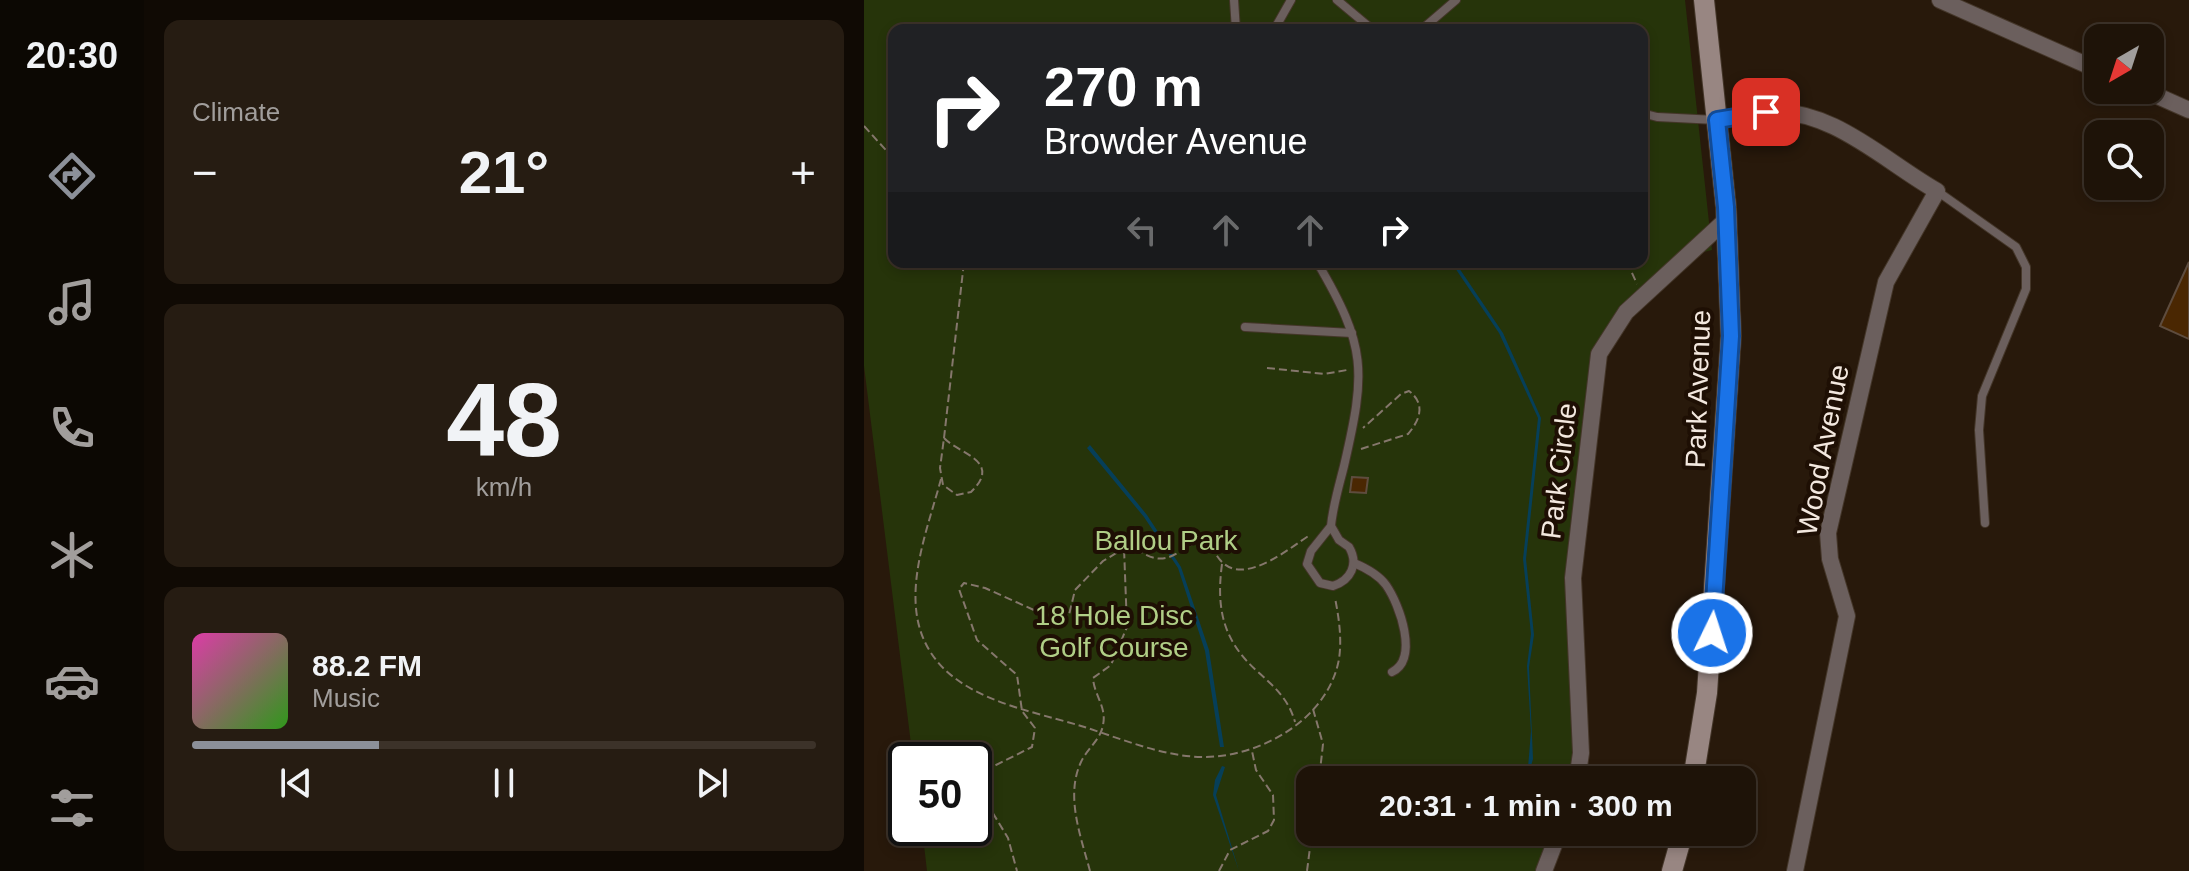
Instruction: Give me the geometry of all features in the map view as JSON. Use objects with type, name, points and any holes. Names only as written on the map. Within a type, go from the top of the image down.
[{"type":"main road","name":"Park Avenue","points":[[1695,766],[1707,693],[1731,336],[1726,220],[1704,0]]},
{"type":"main road","points":[[1672,871],[1679,846]]},
{"type":"street","points":[[1940,0],[2084,64]]},
{"type":"street","points":[[2164,99],[2189,110]]},
{"type":"street","points":[[1717,120],[1766,112],[1818,121],[1875,150],[1937,191]]},
{"type":"street","name":"Wood Avenue","points":[[1795,871],[1847,616],[1830,559],[1828,533],[1882,294],[1896,257],[1937,191]]},
{"type":"street","name":"Park Circle","points":[[1579,766],[1573,578],[1596,369],[1605,341],[1626,312],[1726,220]]},
{"type":"street","points":[[1544,871],[1554,846]]},
{"type":"lane","points":[[1234,0],[1236,24]]},
{"type":"lane","points":[[1277,24],[1291,0]]},
{"type":"lane","points":[[1337,0],[1366,24]]},
{"type":"lane","points":[[1428,24],[1456,0]]},
{"type":"lane","points":[[1648,115],[1717,120]]},
{"type":"lane","points":[[1937,191],[2016,247],[2026,267],[2026,289],[1982,396],[1979,430],[1985,523]]},
{"type":"lane","points":[[1320,268],[1352,333],[1360,370],[1331,526],[1311,551],[1307,564],[1320,583],[1333,586],[1349,576],[1354,563],[1353,553],[1334,534],[1331,526]]},
{"type":"lane","points":[[1245,327],[1352,333]]},
{"type":"lane","points":[[1354,563],[1376,575],[1392,596],[1407,650],[1403,664],[1392,672]]},
{"type":"path","points":[[864,126],[888,152]]},
{"type":"path","points":[[963,268],[941,479],[914,595],[922,637],[937,664],[954,678],[990,697],[1102,732],[1200,757],[1252,751],[1282,736],[1313,708],[1328,689],[1338,661],[1339,620],[1333,586]]},
{"type":"path","points":[[1630,268],[1646,294]]},
{"type":"path","points":[[1267,368],[1324,374],[1360,370]]},
{"type":"path","points":[[1345,457],[1367,445],[1408,434],[1420,414],[1420,403],[1409,391],[1401,394],[1349,441]]},
{"type":"path","points":[[941,479],[950,492],[964,495],[976,488],[982,473],[971,454],[944,438]]},
{"type":"path","points":[[1222,562],[1235,568],[1276,560],[1317,531]]},
{"type":"path","points":[[992,766],[1035,743],[1035,728],[1021,708],[1017,675],[977,640],[959,589],[964,583],[985,588],[1056,620],[1069,615],[1075,590],[1103,561],[1131,545],[1147,558],[1162,560],[1184,551],[1201,539],[1213,546],[1222,562],[1219,593],[1222,622],[1228,638],[1239,655],[1288,703],[1295,724]]},
{"type":"path","points":[[1090,871],[1078,829],[1075,798],[1080,764],[1102,732],[1104,708],[1092,682],[1097,672],[1111,665],[1127,627],[1124,548]]},
{"type":"path","points":[[1313,708],[1323,744],[1321,766]]},
{"type":"path","points":[[1219,871],[1230,850],[1268,831],[1274,820],[1273,795],[1256,770],[1252,751]]},
{"type":"path","points":[[992,812],[1008,838],[1017,871]]},
{"type":"path","points":[[1307,871],[1310,846]]},
{"type":"green space","name":"Ballou Park","points":[[864,0],[1685,0],[1712,250],[1696,254],[1620,329],[1609,345],[1602,378],[1580,576],[1584,766],[1296,766],[1296,846],[1563,846],[1553,871],[927,871],[924,846],[992,846],[992,742],[911,742],[864,366]]},
{"type":"water","points":[[1455,268],[1459,268],[1503,333],[1541,418],[1526,559],[1534,635],[1529,667],[1533,759],[1528,766],[1531,731],[1527,666],[1531,634],[1523,559],[1538,418],[1499,333]]},
{"type":"water","points":[[1090,445],[1147,515],[1181,567],[1209,650],[1224,747],[1220,747],[1205,651],[1178,568],[1144,517],[1087,448]]},
{"type":"water","points":[[1222,766],[1225,767],[1216,795],[1239,871],[1213,795],[1215,780]]},
{"type":"building","points":[[2189,262],[2189,339],[2160,326]]},
{"type":"building","points":[[1352,477],[1368,478],[1366,493],[1350,492]]},
{"type":"route","points":[[1712,633],[1726,455],[1731,336],[1726,207],[1717,120],[1766,112]]},
{"type":"park label","name":"18 Hole Disc Golf Course","points":[[1114,631]]}]
